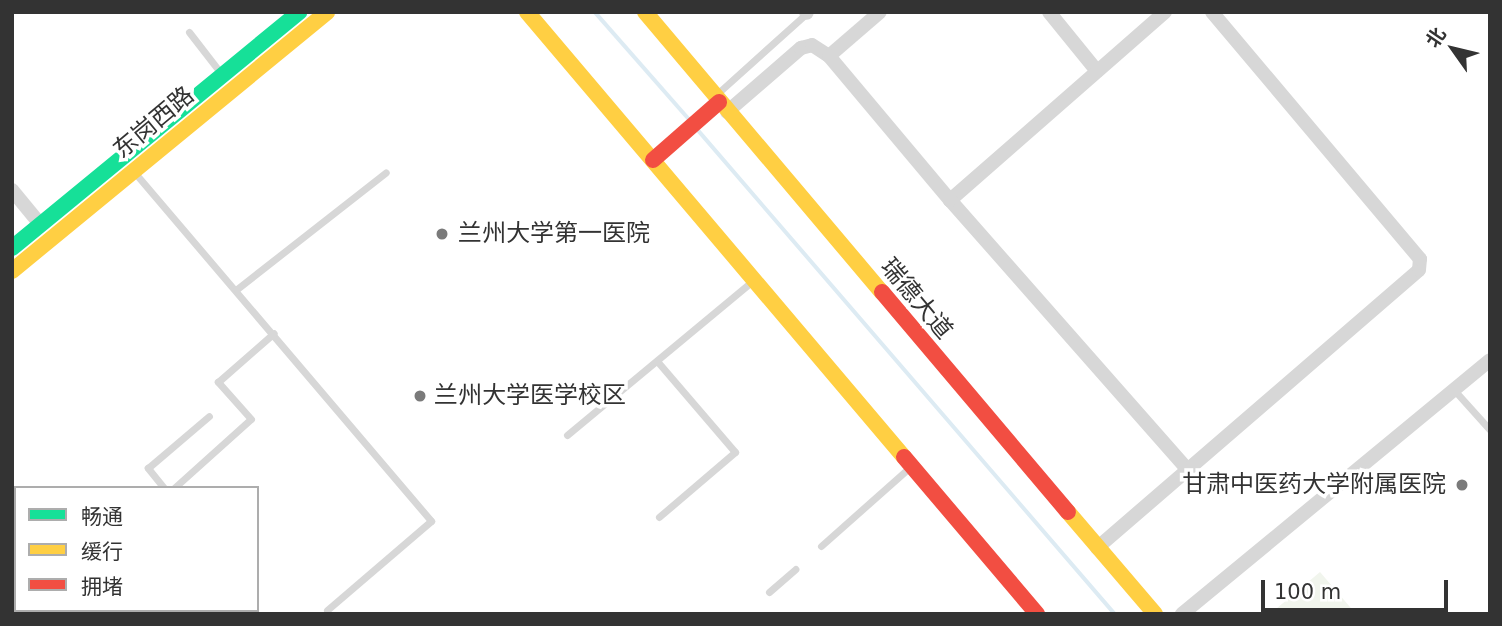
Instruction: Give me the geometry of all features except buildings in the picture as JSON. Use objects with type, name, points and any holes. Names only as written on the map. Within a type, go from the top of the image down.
[{"type":"street","name":"东岗西路","points":[[12,248],[299,12]]},
{"type":"street","name":"东岗西路","points":[[12,271],[327,12]]},
{"type":"street","points":[[527,12],[1037,614]]},
{"type":"street","name":"瑞德大道","points":[[645,12],[1097,548],[1156,614]]},
{"type":"street","points":[[829,56],[880,12]]},
{"type":"street","points":[[1048,12],[1097,71]]},
{"type":"street","points":[[950,200],[1165,12]]},
{"type":"street","points":[[1097,548],[1419,270],[1420,258],[1212,12]]},
{"type":"street","points":[[653,160],[720,103],[801,48],[812,45],[829,56],[950,200],[1188,470]]},
{"type":"street","points":[[12,190],[40,224]]},
{"type":"street","points":[[1182,614],[1490,360]]},
{"type":"lane","points":[[720,103],[807,13]]},
{"type":"lane","points":[[189,32],[222,75]]},
{"type":"lane","points":[[132,170],[237,289],[431,521],[327,610]]},
{"type":"lane","points":[[237,289],[386,172]]},
{"type":"lane","points":[[567,435],[755,280]]},
{"type":"lane","points":[[176,486],[251,419],[218,382],[274,333]]},
{"type":"lane","points":[[657,361],[735,452],[659,517]]},
{"type":"lane","points":[[1455,391],[1490,430]]},
{"type":"lane","points":[[162,486],[148,468],[209,416]]},
{"type":"lane","points":[[821,546],[912,466]]},
{"type":"lane","points":[[769,592],[794,569]]},
{"type":"shaded area","points":[[1320,572],[1356,614],[1270,614]]},
{"type":"waterway","points":[[595,12],[689,119]]},
{"type":"waterway","points":[[698,130],[1115,614]]},
{"type":"traffic: fast","points":[[12,248],[299,12]]},
{"type":"traffic: slow","points":[[12,271],[327,12]]},
{"type":"traffic: slow","points":[[527,12],[904,457]]},
{"type":"traffic: slow","points":[[645,12],[882,292]]},
{"type":"traffic: slow","points":[[1068,512],[1155,614]]},
{"type":"traffic: jam","points":[[653,160],[719,102]]},
{"type":"traffic: jam","points":[[882,292],[1068,512]]},
{"type":"traffic: jam","points":[[904,457],[1037,614]]},
{"type":"place","name":"兰州大学第一医院","points":[[442,234]]},
{"type":"place","name":"兰州大学医学校区","points":[[420,396]]},
{"type":"place","name":"甘肃中医药大学附属医院","points":[[1462,485]]}]
